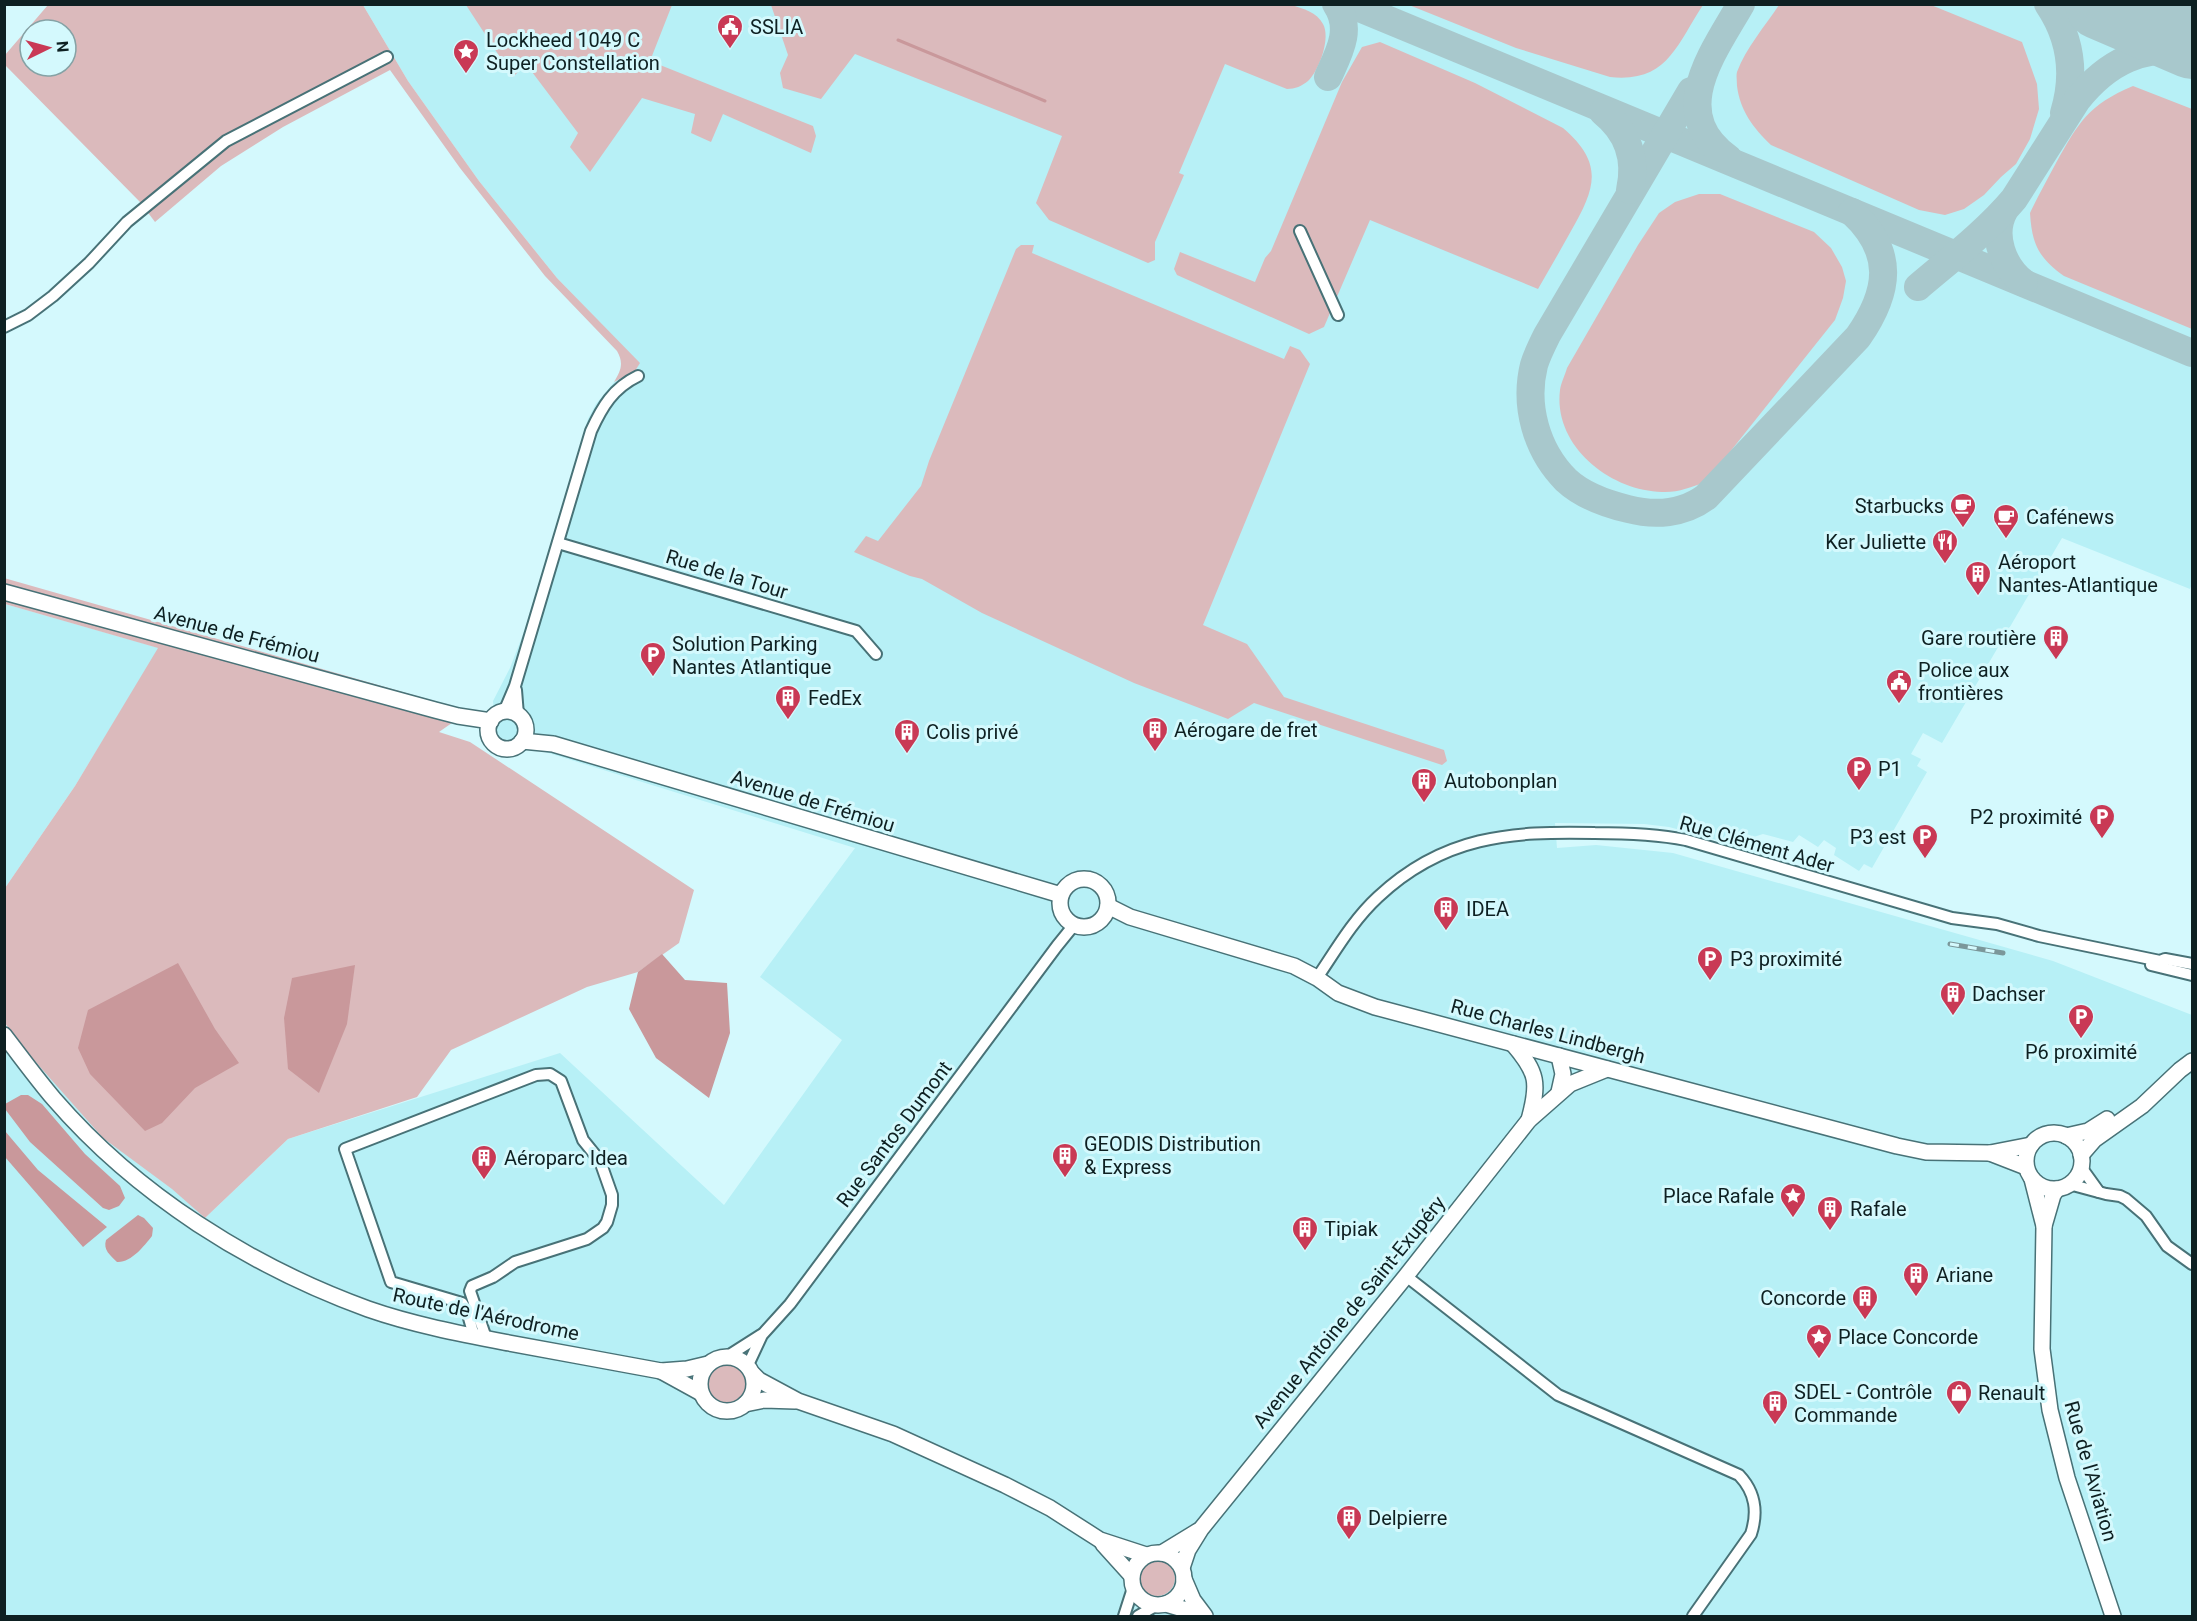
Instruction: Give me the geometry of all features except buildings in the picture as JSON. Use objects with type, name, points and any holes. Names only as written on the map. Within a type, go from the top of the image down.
[{"type":"street","points":[[4,327],[28,315],[53,296],[89,263],[127,222],[226,141],[387,57]]},
{"type":"street","points":[[1300,231],[1338,315]]},
{"type":"street","points":[[511,713],[489,725],[492,742],[503,749],[512,748],[524,735],[511,713],[515,686],[591,431],[602,406],[624,383],[638,376]]},
{"type":"street","name":"Rue de la Tour","points":[[558,543],[856,631],[876,654]]},
{"type":"street","name":"Avenue de Frémiou","points":[[4,592],[489,725]]},
{"type":"street","name":"Avenue de Frémiou","points":[[524,735],[1061,896]]},
{"type":"street","name":"Rue Clément Ader","points":[[1317,978],[1358,918],[1377,898],[1403,877],[1439,856],[1464,845],[1519,833],[1643,834],[1686,840],[1952,918],[1967,925],[2193,975]]},
{"type":"street","points":[[1077,880],[1093,881],[1104,891],[1108,906],[1102,920],[1096,924],[1081,927],[1068,922],[1060,910],[1061,896],[1070,883],[1077,880]]},
{"type":"street","name":"Rue Charles Lindbergh","points":[[1108,906],[1130,917],[1294,966],[1354,1000],[1897,1146],[1926,1152],[1990,1154],[2031,1145]]},
{"type":"street","name":"Rue Clément Ader","points":[[1952,918],[1997,924],[2049,939],[2160,961],[2165,959],[2193,964]]},
{"type":"street","name":"Rue Santos Dumont","points":[[751,1370],[762,1335],[790,1304],[1074,925]]},
{"type":"street","name":"Route de l'Aérodrome","points":[[4,1035],[55,1100],[120,1164],[166,1202],[225,1242],[292,1278],[369,1309],[425,1325],[480,1337],[661,1371],[687,1370],[708,1364]]},
{"type":"street","points":[[1513,1043],[1528,1061],[1534,1076]]},
{"type":"street","points":[[2063,1187],[2078,1174],[2081,1161],[2094,1140],[2142,1106],[2186,1065],[2193,1053]]},
{"type":"street","points":[[1534,1076],[1540,1065],[1556,1055],[1563,1074],[1559,1092]]},
{"type":"street","name":"Avenue Antoine de Saint-Exupéry","points":[[1183,1574],[1188,1550],[1201,1529],[1529,1120],[1559,1092],[1582,1078],[1607,1069]]},
{"type":"street","points":[[550,1074],[561,1081],[583,1140],[600,1161],[612,1195],[612,1205],[605,1226],[594,1235],[515,1262],[493,1277],[472,1286],[470,1291],[480,1337],[462,1303],[391,1282],[345,1149],[536,1075],[550,1074]]},
{"type":"street","name":"Avenue Antoine de Saint-Exupéry","points":[[1529,1120],[1535,1100],[1534,1076]]},
{"type":"street","points":[[2066,1136],[2088,1131],[2137,1100],[2157,1091]]},
{"type":"street","points":[[2099,1192],[2081,1161],[2076,1144],[2066,1136],[2046,1134],[2031,1145],[2027,1152],[2029,1173],[2043,1187],[2063,1187],[2120,1196],[2131,1202],[2146,1216],[2168,1246],[2193,1264]]},
{"type":"street","name":"Rue Charles Lindbergh","points":[[1990,1154],[2029,1173]]},
{"type":"street","name":"Rue de l'Aviation","points":[[2029,1173],[2044,1226]]},
{"type":"street","name":"Rue de l'Aviation","points":[[2063,1187],[2053,1195],[2044,1226],[2042,1349],[2050,1410],[2067,1478],[2113,1617]]},
{"type":"street","points":[[1406,1276],[1558,1395],[1739,1476],[1747,1483],[1755,1507],[1755,1521],[1751,1534],[1693,1617]]},
{"type":"street","points":[[728,1356],[762,1335]]},
{"type":"street","points":[[751,1370],[755,1383],[750,1399],[735,1410],[718,1410],[709,1405],[701,1394],[700,1379],[708,1364],[718,1357],[728,1356],[738,1359],[751,1370],[759,1380],[798,1401],[893,1434],[949,1459],[1050,1508],[1100,1540],[1146,1555],[1162,1553],[1177,1560],[1193,1600],[1205,1617]]},
{"type":"street","name":"Route de l'Aérodrome","points":[[661,1371],[701,1394]]},
{"type":"street","points":[[745,1404],[764,1400],[798,1401]]},
{"type":"street","name":"Avenue Antoine de Saint-Exupéry","points":[[1162,1553],[1201,1529]]},
{"type":"street","points":[[1100,1540],[1132,1581],[1140,1599],[1182,1609],[1195,1617]]},
{"type":"street","points":[[1124,1617],[1134,1567],[1146,1555]]},
{"type":"street","points":[[1138,1617],[1180,1593],[1183,1574]]},
{"type":"shaded area","points":[[48,5],[363,5],[408,81],[479,181],[557,278],[640,363],[635,371],[614,382],[621,367],[617,351],[545,276],[460,168],[390,70],[283,127],[221,166],[155,222],[140,202],[5,65],[5,55],[18,40],[18,78],[78,78],[78,18],[37,18]]},
{"type":"shaded area","points":[[363,5],[2192,5],[2192,584],[2190,589],[2062,538],[1942,743],[1923,733],[1911,754],[1921,759],[1917,766],[1927,772],[1872,868],[1864,864],[1859,871],[1834,855],[1836,848],[1824,840],[1818,847],[1799,835],[1793,842],[1763,834],[1732,844],[1669,827],[1644,824],[1555,823],[1557,848],[1596,845],[1673,853],[2053,961],[2192,1015],[2192,1616],[5,1616],[4,1023],[17,1041],[205,1218],[288,1139],[560,1053],[724,1205],[842,1040],[760,977],[855,848],[497,737],[493,701],[510,668],[525,629],[588,419],[596,404],[614,382],[635,371],[639,363],[557,278],[479,181],[408,81]]},
{"type":"shaded area","points":[[466,5],[672,5],[650,61],[813,126],[816,136],[811,153],[723,114],[711,142],[691,133],[695,114],[642,98],[590,172],[570,147],[578,133],[526,64],[513,77]]},
{"type":"shaded area","points":[[771,5],[1292,5],[1317,17],[1323,24],[1326,37],[1323,54],[1316,70],[1308,81],[1296,88],[1287,89],[1225,64],[1179,173],[1184,175],[1155,242],[1155,260],[1148,263],[1049,220],[1036,203],[1062,136],[855,54],[821,99],[783,88],[780,73],[788,55]]},
{"type":"shaded area","points":[[1409,5],[1703,5],[1677,47],[1657,68],[1645,74],[1610,77],[1516,48]]},
{"type":"shaded area","points":[[1779,5],[1931,5],[2022,42],[2037,84],[2039,109],[2030,139],[2016,164],[1984,195],[1964,209],[1945,215],[1919,210],[1771,145],[1744,111],[1737,86],[1737,72],[1751,46]]},
{"type":"shaded area","points":[[1380,42],[1475,83],[1563,128],[1585,153],[1592,177],[1586,202],[1538,289],[1370,220],[1324,327],[1309,334],[1177,275],[1174,269],[1180,252],[1255,282],[1265,258],[1271,251],[1342,82],[1362,47]]},
{"type":"shaded area","points":[[2133,86],[2192,109],[2192,329],[2064,276],[2043,257],[2033,234],[2030,213],[2071,136],[2095,108],[2105,100]]},
{"type":"shaded area","points":[[1699,194],[1720,194],[1814,232],[1831,248],[1842,267],[1846,281],[1843,298],[1835,320],[1706,482],[1673,492],[1642,490],[1623,484],[1605,474],[1575,447],[1560,410],[1560,390],[1567,368],[1659,213],[1675,202]]},
{"type":"shaded area","points":[[1021,245],[1034,245],[1032,253],[1284,359],[1290,346],[1300,350],[1310,364],[1203,625],[1247,644],[1284,697],[1444,750],[1447,761],[1442,765],[1254,703],[1228,719],[1134,683],[982,613],[922,579],[854,552],[866,536],[878,541],[921,486],[929,461],[1016,249]]},
{"type":"shaded area","points":[[4,578],[469,711],[439,732],[470,742],[694,890],[679,943],[638,972],[587,987],[451,1050],[417,1097],[288,1139],[205,1218],[172,1189],[103,1138],[17,1041],[5,1023],[5,888],[75,786],[158,648],[5,604]]},
{"type":"shaded area","points":[[5,604],[159,648],[75,786],[5,888]]},
{"type":"shaded area","points":[[662,954],[685,980],[727,983],[730,1033],[709,1098],[656,1058],[629,1009],[638,972]]},
{"type":"shaded area","points":[[178,963],[215,1029],[239,1063],[195,1088],[162,1123],[145,1131],[90,1074],[78,1048],[88,1010]]},
{"type":"shaded area","points":[[355,965],[347,1024],[319,1093],[288,1069],[284,1018],[292,978]]},
{"type":"shaded area","points":[[21,1095],[28,1095],[42,1104],[85,1154],[120,1186],[125,1198],[119,1206],[109,1210],[103,1208],[30,1142],[5,1109],[5,1104]]},
{"type":"shaded area","points":[[5,1131],[38,1170],[107,1227],[83,1247],[5,1157]]},
{"type":"shaded area","points":[[138,1215],[153,1228],[152,1236],[132,1257],[117,1262],[106,1250],[106,1240]]},
{"type":"shaded area","points":[[727,1364],[741,1370],[747,1384],[741,1398],[727,1404],[713,1398],[707,1384],[713,1370]]},
{"type":"shaded area","points":[[1157,1560],[1170,1565],[1175,1578],[1170,1591],[1157,1596],[1144,1591],[1139,1578],[1144,1565]]},
{"type":"waterway","points":[[898,40],[1045,101]]},
{"type":"taxiway","points":[[1328,77],[1340,50],[1344,32],[1341,13],[1336,4]]},
{"type":"taxiway","points":[[1350,4],[2192,353]]},
{"type":"taxiway","points":[[1728,158],[1710,140],[1700,122],[1697,102],[1708,62],[1741,4]]},
{"type":"taxiway","points":[[2048,4],[2062,30],[2069,57],[2070,84],[2064,113]]},
{"type":"taxiway","points":[[1918,287],[1980,234],[2014,199],[2077,100],[2101,75],[2114,66],[2142,54],[2157,50],[2192,49]]},
{"type":"taxiway","points":[[1691,91],[1547,335],[1534,365],[1531,396],[1535,426],[1547,455],[1572,485],[1603,502],[1628,509],[1658,513],[1688,507],[1706,497],[1858,337],[1869,320],[1882,288],[1881,257],[1876,242],[1852,212]]},
{"type":"taxiway","points":[[1603,112],[1619,128],[1628,147],[1632,168],[1630,190]]},
{"type":"taxiway","points":[[2004,211],[1999,230],[2001,250],[2010,268],[2024,283]]},
{"type":"runway","points":[[2101,4],[2192,43]]},
{"type":"railway","points":[[1950,944],[2003,953]]},
{"type":"place","name":"SSLIA","points":[[730,50]]},
{"type":"place","name":"Lockheed 1049 C Super Constellation","points":[[466,75]]},
{"type":"place","name":"Starbucks","points":[[1963,529]]},
{"type":"place","name":"Cafénews","points":[[2006,540]]},
{"type":"place","name":"Ker Juliette","points":[[1945,565]]},
{"type":"place","name":"Aéroport Nantes-Atlantique","points":[[1978,597]]},
{"type":"place","name":"Gare routière","points":[[2056,661]]},
{"type":"place","name":"Solution Parking Nantes Atlantique","points":[[653,678]]},
{"type":"place","name":"Police aux frontières","points":[[1899,705]]},
{"type":"place","name":"FedEx","points":[[788,721]]},
{"type":"place","name":"Aérogare de fret","points":[[1155,753]]},
{"type":"place","name":"Colis privé","points":[[907,755]]},
{"type":"place","name":"P1","points":[[1859,792]]},
{"type":"place","name":"Autobonplan","points":[[1424,804]]},
{"type":"place","name":"P2 proximité","points":[[2102,840]]},
{"type":"place","name":"P3 est","points":[[1925,860]]},
{"type":"place","name":"IDEA","points":[[1446,932]]},
{"type":"place","name":"P3 proximité","points":[[1710,982]]},
{"type":"place","name":"Dachser","points":[[1953,1017]]},
{"type":"place","name":"P6 proximité","points":[[2081,1040]]},
{"type":"place","name":"GEODIS Distribution & Express","points":[[1065,1179]]},
{"type":"place","name":"Aéroparc Idea","points":[[484,1181]]},
{"type":"place","name":"Place Rafale","points":[[1793,1219]]},
{"type":"place","name":"Rafale","points":[[1830,1232]]},
{"type":"place","name":"Tipiak","points":[[1305,1252]]},
{"type":"place","name":"Ariane","points":[[1916,1298]]},
{"type":"place","name":"Concorde","points":[[1865,1321]]},
{"type":"place","name":"Place Concorde","points":[[1819,1360]]},
{"type":"place","name":"Renault","points":[[1959,1416]]},
{"type":"place","name":"SDEL - Contrôle Commande","points":[[1775,1426]]},
{"type":"place","name":"Delpierre","points":[[1349,1541]]}]
